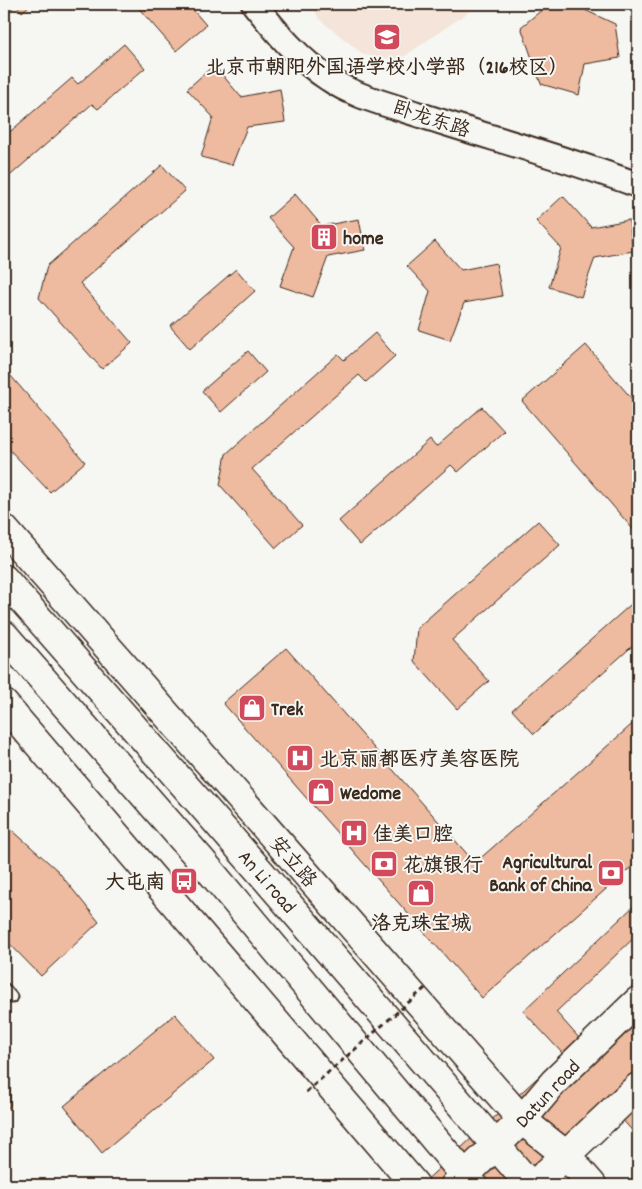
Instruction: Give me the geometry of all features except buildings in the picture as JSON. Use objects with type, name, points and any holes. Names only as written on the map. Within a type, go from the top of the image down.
[{"type":"main road","name":"安立路","points":[[4,529],[522,1120],[566,1155],[592,1185]]},
{"type":"main road","name":"An Li road","points":[[4,579],[250,860],[530,1185]]},
{"type":"main road","name":"An Li road","points":[[4,635],[201,860],[464,1182]]},
{"type":"main road","points":[[4,704],[415,1185]]},
{"type":"main road","name":"Datun road","points":[[464,1182],[495,1146],[522,1120],[554,1082],[638,1000]]},
{"type":"main road","points":[[534,1185],[638,1087]]},
{"type":"street","name":"卧龙东路","points":[[254,4],[276,31],[308,63],[343,88],[446,123],[582,164],[638,185]]},
{"type":"path","points":[[306,1092],[425,988]]},
{"type":"shaded area","name":"北京市朝阳外国语学校小学部（216校区）","points":[[311,4],[480,4],[399,60],[364,55],[319,19]]},
{"type":"place","name":"北京市朝阳外国语学校小学部（216校区）","points":[[387,37]]},
{"type":"place","name":"home","points":[[324,237]]},
{"type":"place","name":"Trek","points":[[252,708]]},
{"type":"place","name":"北京丽都医疗美容医院","points":[[300,758]]},
{"type":"place","name":"Wedome","points":[[321,792]]},
{"type":"place","name":"佳美口腔","points":[[354,833]]},
{"type":"place","name":"花旗银行","points":[[384,864]]},
{"type":"place","name":"Agricultural Bank of China","points":[[611,873]]},
{"type":"place","name":"大屯南","points":[[184,881]]},
{"type":"place","name":"洛克珠宝城","points":[[421,893]]}]
